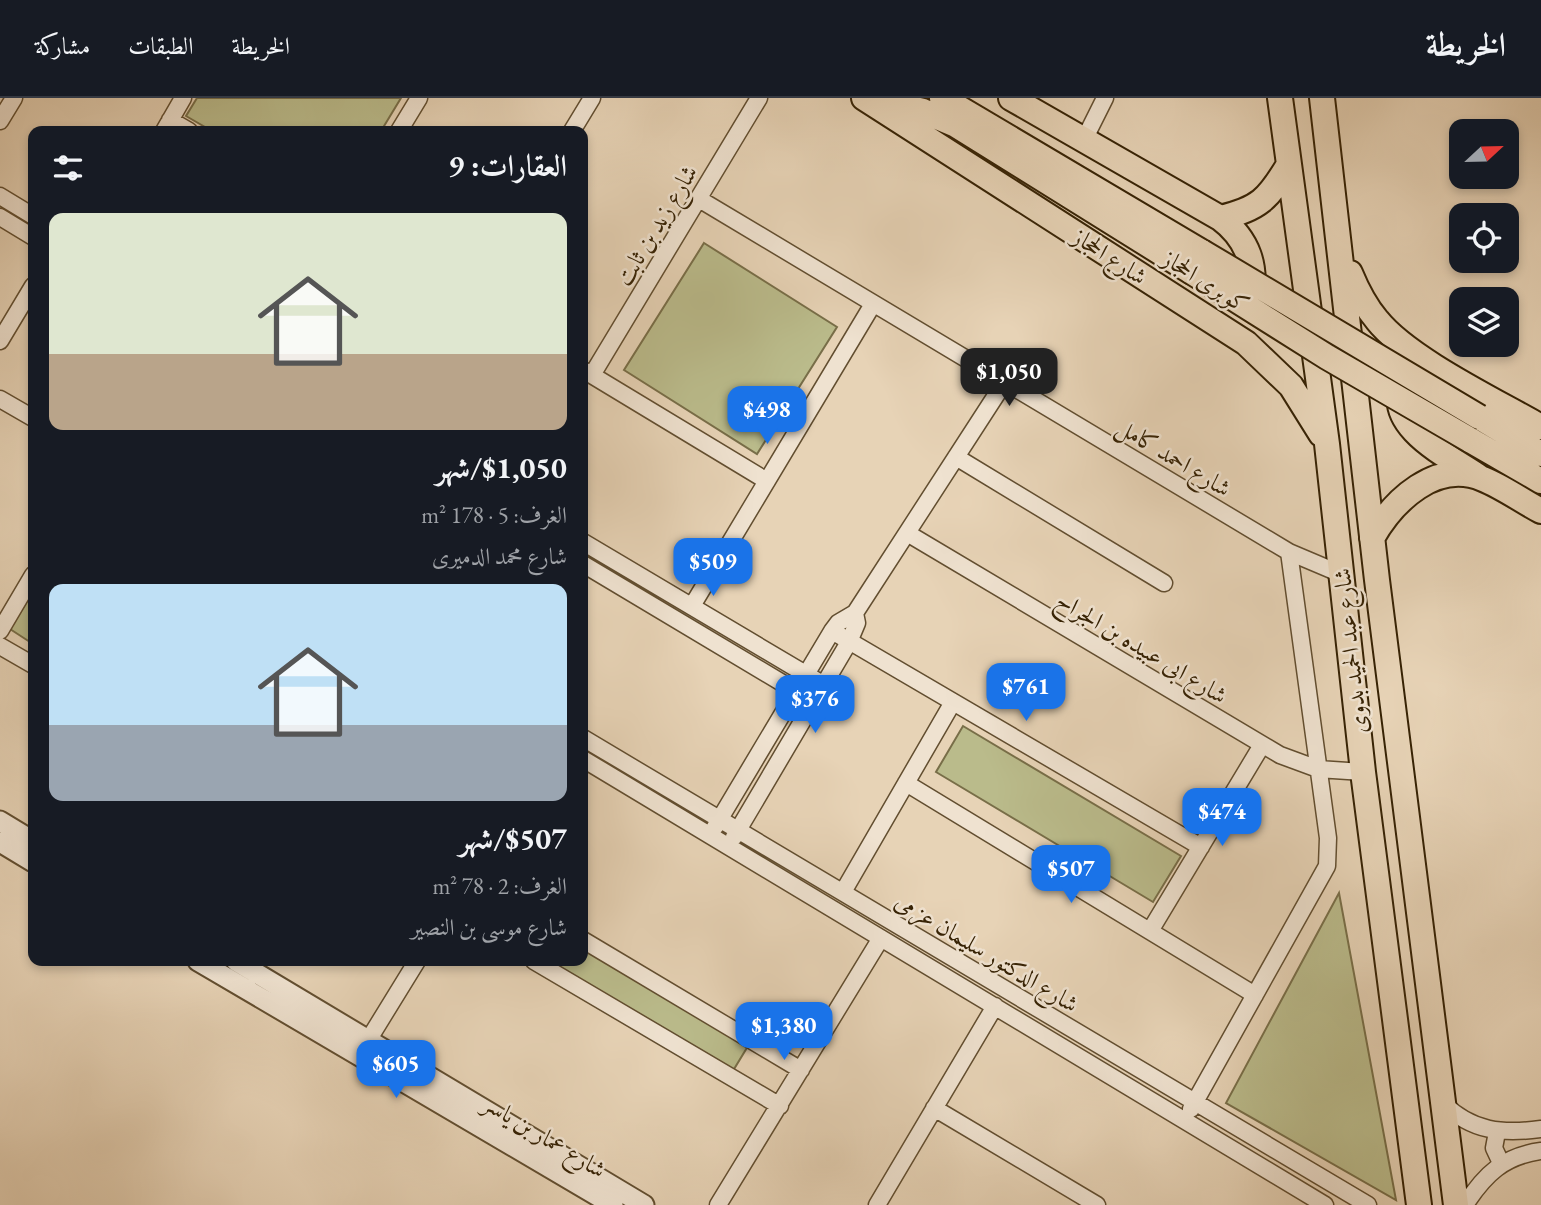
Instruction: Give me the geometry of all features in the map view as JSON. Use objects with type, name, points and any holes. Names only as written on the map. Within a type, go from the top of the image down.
[{"type":"main road","name":"كوبرى الحجاز","points":[[864,98],[903,105],[956,125],[1197,262]]},
{"type":"main road","name":"شارع الحجاز","points":[[864,98],[1262,356],[1277,370],[1327,444]]},
{"type":"main road","name":"كوبرى الحجاز","points":[[942,98],[1197,262],[1326,357],[1474,428],[1541,454]]},
{"type":"main road","points":[[1011,98],[1231,226],[1247,248],[1253,273],[1253,287],[1245,312],[1228,332]]},
{"type":"main road","name":"شارع عبد الحميد بدوى","points":[[1280,98],[1327,444],[1363,772],[1419,1205]]},
{"type":"main road","name":"شارع عبد الحميد بدوى","points":[[1322,98],[1342,255],[1372,538],[1456,1205]]},
{"type":"main road","points":[[1220,218],[1249,211],[1265,200],[1288,166]]},
{"type":"main road","points":[[1342,255],[1356,289],[1378,322],[1434,364],[1541,428]]},
{"type":"main road","points":[[1434,364],[1416,370],[1405,380],[1399,396],[1401,413],[1410,427],[1482,478],[1541,511]]},
{"type":"main road","name":"كوبرى الحجاز","points":[[1474,428],[1541,481]]},
{"type":"main road","points":[[1372,538],[1396,503],[1420,485],[1463,474],[1482,478]]},
{"type":"street","points":[[0,121],[14,98]]},
{"type":"street","points":[[167,126],[183,98]]},
{"type":"street","points":[[402,126],[419,98]]},
{"type":"street","points":[[575,126],[592,98]]},
{"type":"street","name":"شارع زيد بن ثابت","points":[[588,370],[699,199],[760,98]]},
{"type":"street","points":[[1084,140],[1105,98]]},
{"type":"street","points":[[0,196],[28,213]]},
{"type":"street","name":"شارع احمد كامل","points":[[699,199],[1289,551],[1342,573]]},
{"type":"street","points":[[0,217],[28,234]]},
{"type":"street","points":[[0,341],[28,294]]},
{"type":"street","points":[[692,606],[873,304]]},
{"type":"street","points":[[588,373],[767,481]]},
{"type":"street","points":[[710,835],[832,631],[838,623],[855,613],[1004,383]]},
{"type":"street","points":[[0,399],[28,415]]},
{"type":"street","points":[[956,457],[1164,583]]},
{"type":"street","name":"شارع ابى عبيده بن الجراح","points":[[907,533],[1262,745],[1318,769],[1363,772]]},
{"type":"street","points":[[588,545],[824,685]]},
{"type":"street","points":[[1185,1120],[1327,866],[1328,838],[1289,551]]},
{"type":"street","points":[[588,567],[814,702]]},
{"type":"street","points":[[0,631],[28,583]]},
{"type":"street","points":[[728,847],[849,642],[857,623],[855,613]]},
{"type":"street","points":[[832,631],[1201,847]]},
{"type":"street","points":[[0,646],[28,662]]},
{"type":"street","points":[[843,892],[953,702]]},
{"type":"street","name":"شارع الدكتور سليمان عزمى","points":[[588,741],[1368,1205]]},
{"type":"street","points":[[1150,931],[1262,745]]},
{"type":"street","name":"شارع الدكتور سليمان عزمى","points":[[588,762],[1325,1205]]},
{"type":"street","points":[[906,783],[1255,995]]},
{"type":"street","points":[[0,821],[28,838]]},
{"type":"street","points":[[0,842],[28,859]]},
{"type":"street","points":[[718,1205],[880,938]]},
{"type":"street","points":[[588,943],[802,1070]]},
{"type":"street","name":"شارع عمار بن ياسر","points":[[207,966],[613,1205]]},
{"type":"street","name":"شارع عمار بن ياسر","points":[[246,966],[644,1205]]},
{"type":"street","points":[[369,1039],[414,966]]},
{"type":"street","points":[[542,966],[780,1106]]},
{"type":"street","points":[[877,1205],[995,1006]]},
{"type":"street","points":[[1443,1103],[1473,1125],[1497,1132],[1541,1129]]},
{"type":"street","points":[[934,1108],[1097,1205]]},
{"type":"street","points":[[1497,1132],[1494,1148],[1501,1163]]},
{"type":"street","points":[[1465,1205],[1501,1163],[1512,1157],[1541,1152]]},
{"type":"green space","points":[[197,98],[401,98],[384,126],[203,126],[186,116]]},
{"type":"green space","points":[[704,243],[837,327],[757,454],[624,370]]},
{"type":"green space","points":[[28,599],[28,641],[10,629]]},
{"type":"green space","points":[[963,726],[1181,856],[1153,902],[936,772]]},
{"type":"green space","points":[[1339,893],[1396,1200],[1226,1103]]},
{"type":"green space","points":[[588,947],[748,1046],[731,1074],[555,966],[588,966]]}]
